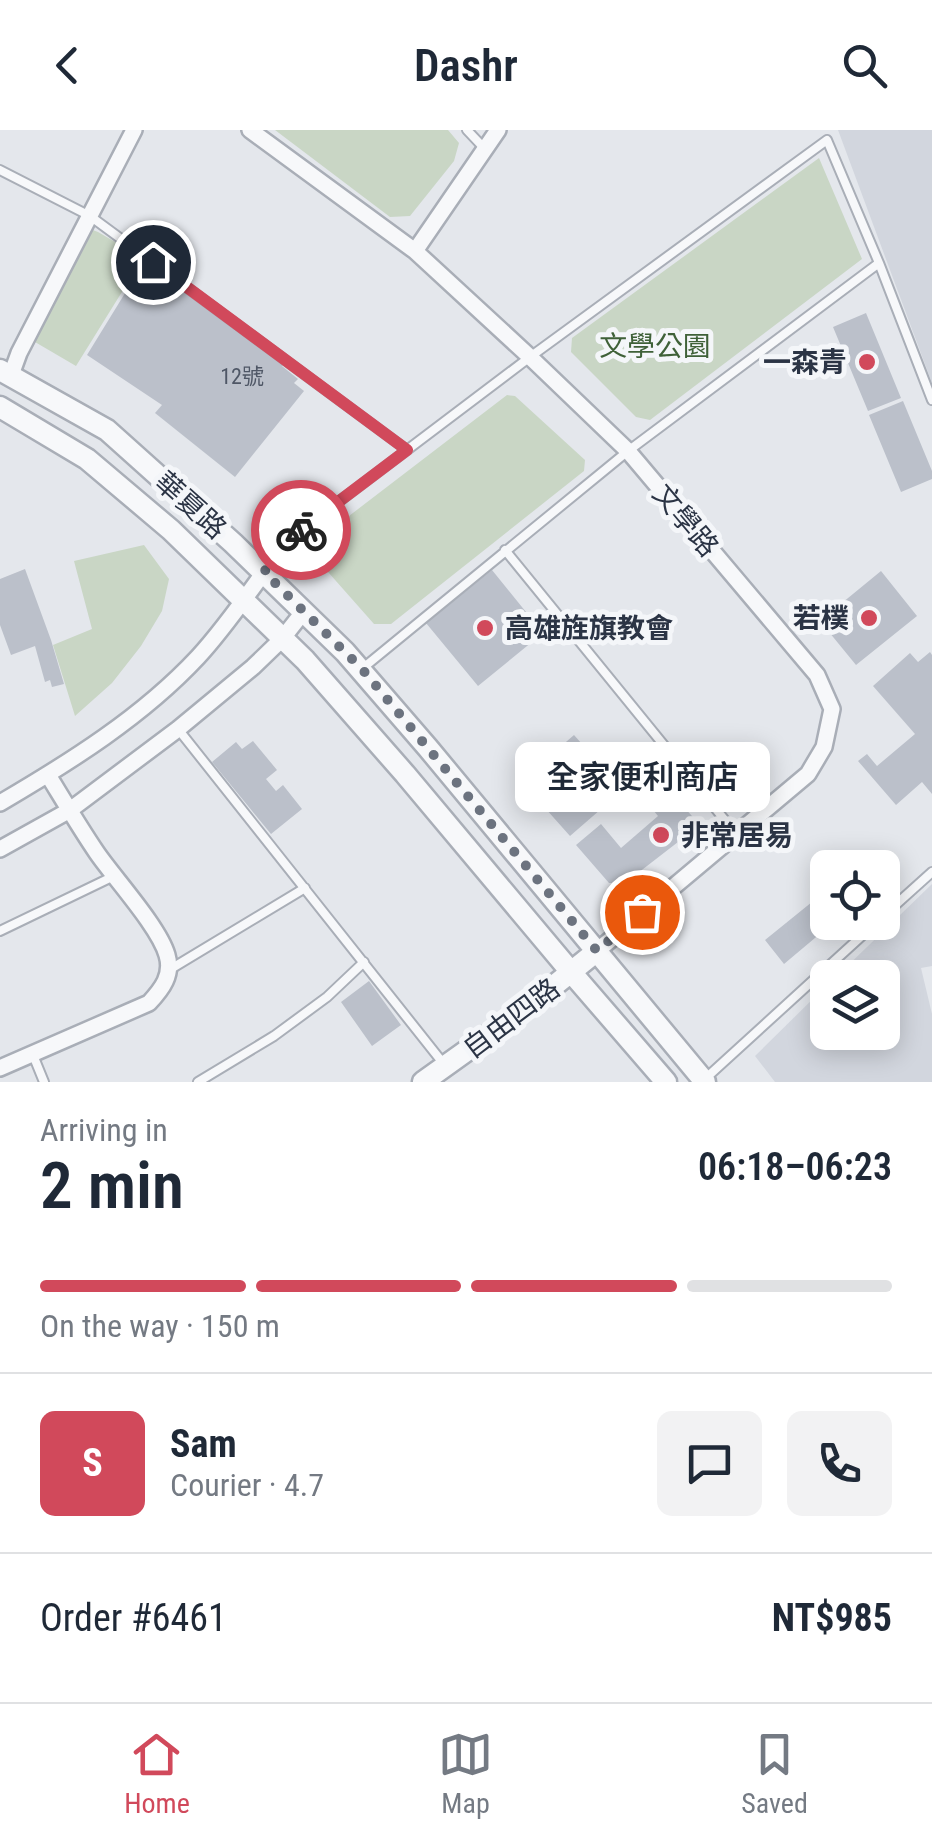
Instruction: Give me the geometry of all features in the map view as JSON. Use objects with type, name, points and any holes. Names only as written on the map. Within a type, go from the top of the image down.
[{"type":"street","points":[[5,373],[134,130]]},
{"type":"street","name":"文學路","points":[[250,130],[415,251],[628,451],[818,675],[832,709],[824,747],[808,774],[597,951]]},
{"type":"street","points":[[415,251],[498,130]]},
{"type":"street","name":"華夏路","points":[[5,373],[108,430],[264,572],[362,669],[704,1081]]},
{"type":"street","name":"華夏路","points":[[0,408],[88,460],[171,530],[305,660],[666,1082]]},
{"type":"street","points":[[0,803],[83,753],[161,692],[197,658],[264,572]]},
{"type":"street","points":[[0,849],[70,810],[178,729],[240,679],[304,612]]},
{"type":"street","points":[[0,1068],[149,1003],[164,986],[168,970],[167,955],[158,936],[48,775]]},
{"type":"street","name":"自由四路","points":[[423,1082],[597,951]]},
{"type":"lane","points":[[468,130],[484,148]]},
{"type":"lane","points":[[264,572],[296,534],[827,140],[880,263],[932,400]]},
{"type":"lane","points":[[0,170],[90,216],[407,450]]},
{"type":"lane","points":[[362,669],[628,451],[880,263]]},
{"type":"lane","points":[[505,550],[737,835]]},
{"type":"lane","points":[[178,729],[446,1066]]},
{"type":"lane","points":[[900,901],[932,872]]},
{"type":"lane","points":[[0,931],[114,876]]},
{"type":"lane","points":[[168,970],[305,888]]},
{"type":"lane","points":[[704,1081],[857,940]]},
{"type":"lane","points":[[198,1082],[274,1036],[364,962]]},
{"type":"lane","points":[[33,1055],[44,1082]]},
{"type":"shaded area","points":[[838,130],[932,130],[932,383]]},
{"type":"shaded area","points":[[932,884],[932,966],[921,968],[932,1014],[932,1082],[775,1082],[755,1056],[810,1002],[810,1050],[900,1050],[900,960],[854,960],[874,940],[900,940],[900,915]]},
{"type":"green space","points":[[275,130],[448,130],[459,143],[454,161],[410,216],[390,217]]},
{"type":"green space","name":"文學公園","points":[[819,158],[862,259],[650,420],[636,417],[571,352],[572,338]]},
{"type":"green space","points":[[90,229],[143,258],[76,366],[35,342]]},
{"type":"green space","name":"文學公園","points":[[507,395],[515,396],[585,460],[584,471],[391,624],[374,624],[313,555],[315,542]]},
{"type":"green space","points":[[144,545],[169,579],[162,611],[112,683],[75,716],[53,645],[92,629],[74,561]]},
{"type":"building","points":[[146,259],[285,363],[282,366],[298,379],[294,383],[304,391],[235,477],[155,413],[162,405],[87,355]]},
{"type":"building","name":"一森青","points":[[866,313],[901,398],[868,411],[833,327]]},
{"type":"building","name":"一森青","points":[[903,401],[932,479],[901,492],[869,415]]},
{"type":"building","points":[[25,569],[64,684],[52,687],[50,680],[45,682],[35,646],[11,655],[0,625],[0,579]]},
{"type":"building","name":"高雄旌旗教會","points":[[492,570],[543,633],[478,686],[426,623]]},
{"type":"building","name":"若樸","points":[[881,571],[917,616],[856,665],[820,621]]},
{"type":"building","points":[[930,652],[932,794],[922,782],[896,805],[858,761],[867,754],[877,766],[915,734],[873,686],[910,653],[918,662]]},
{"type":"building","name":"非常居易","points":[[574,735],[623,790],[570,836],[521,781]]},
{"type":"building","points":[[253,741],[277,770],[266,779],[276,791],[283,785],[302,809],[271,834],[212,762],[236,742],[242,749]]},
{"type":"building","name":"非常居易","points":[[649,768],[700,825],[625,883],[609,883],[576,845],[601,824],[621,848],[658,816],[631,783]]},
{"type":"building","points":[[810,904],[813,940],[784,964],[765,940]]},
{"type":"building","points":[[369,981],[401,1025],[372,1046],[341,1002]]},
{"type":"way so far","points":[[301,530],[264,572],[362,669],[597,951],[642,912]]},
{"type":"place","name":"一森青","points":[[867,362]]},
{"type":"place","name":"若樸","points":[[869,618]]},
{"type":"place","name":"高雄旌旗教會","points":[[485,628]]},
{"type":"place","name":"非常居易","points":[[661,835]]},
{"type":"place","name":"全家便利商店","points":[[642,912]]},
{"type":"route","points":[[153,262],[407,450],[301,530]]}]
